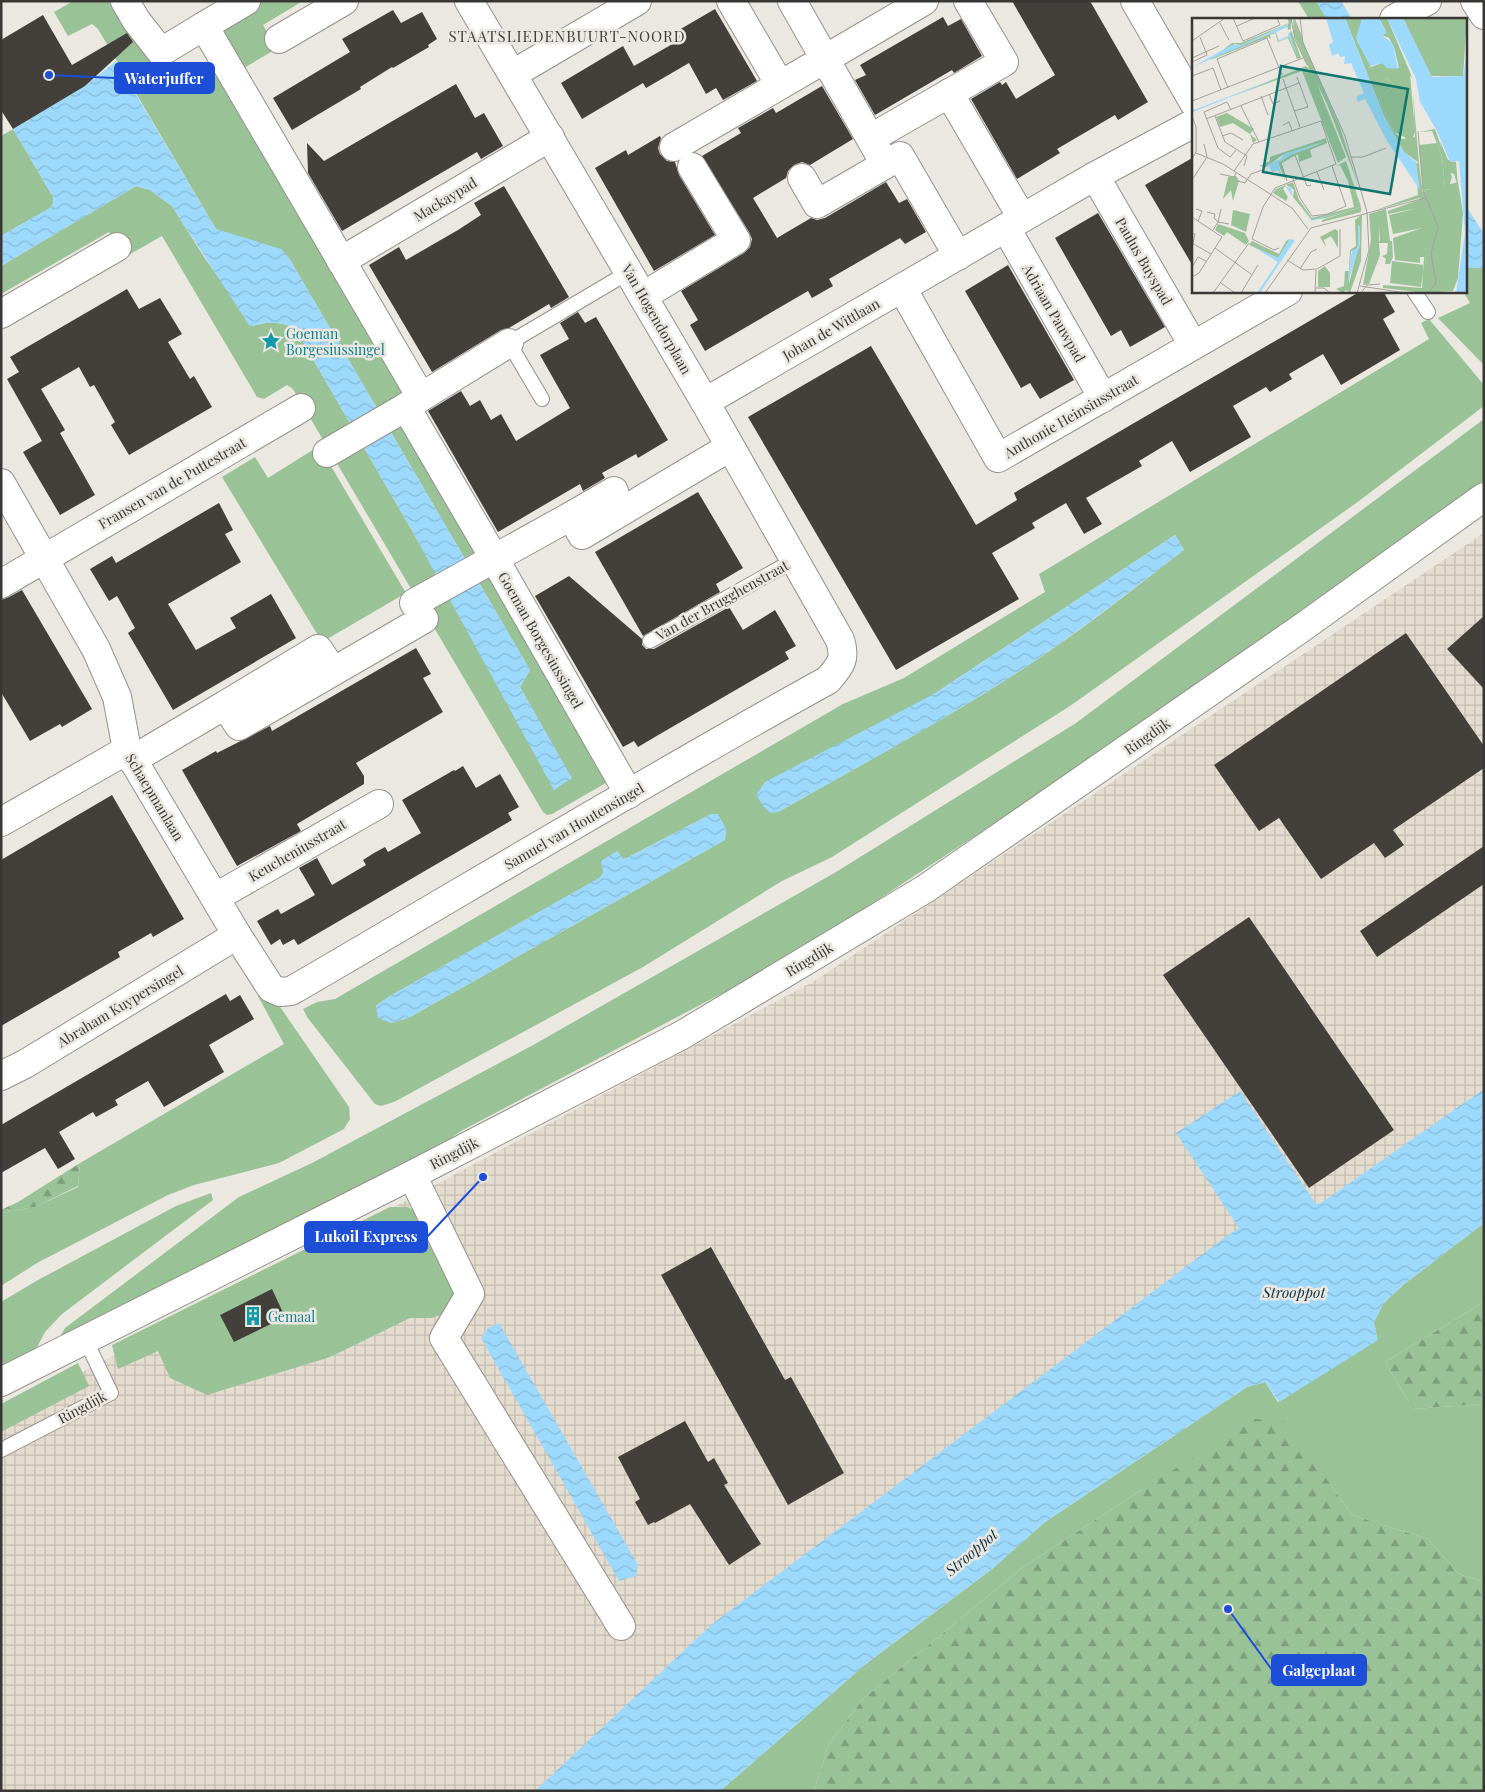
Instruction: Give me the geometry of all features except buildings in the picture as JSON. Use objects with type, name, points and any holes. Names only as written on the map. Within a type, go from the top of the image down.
[{"type":"street","points":[[125,1],[136,20],[161,52],[246,1]]},
{"type":"street","points":[[279,40],[344,1]]},
{"type":"street","name":"Van Hogendorplaan","points":[[469,1],[705,402],[840,640]]},
{"type":"street","points":[[513,74],[637,1]]},
{"type":"street","points":[[731,1],[780,85]]},
{"type":"street","points":[[792,1],[885,164]]},
{"type":"street","points":[[674,147],[924,1]]},
{"type":"street","points":[[871,138],[1004,62],[968,1]]},
{"type":"street","points":[[1135,1],[1192,100]]},
{"type":"street","points":[[1396,18],[1427,1]]},
{"type":"street","points":[[1475,1],[1484,16]]},
{"type":"street","name":"Goeman Borgesiussingel","points":[[204,26],[341,261],[494,558],[630,794]]},
{"type":"street","points":[[950,93],[1014,223]]},
{"type":"street","name":"Johan de Wittlaan","points":[[705,402],[1095,176],[1192,124]]},
{"type":"street","name":"Mackaypad","points":[[341,261],[550,137]]},
{"type":"street","points":[[802,178],[817,204],[900,156],[958,256]]},
{"type":"street","points":[[643,296],[736,240],[692,167]]},
{"type":"street","name":"Paulus Buyspad","points":[[1095,176],[1193,345]]},
{"type":"street","name":"Adriaan Pauwpad","points":[[1014,223],[1103,398]]},
{"type":"street","points":[[1,314],[117,247]]},
{"type":"street","name":"Anthonie Heinsiusstraat","points":[[902,288],[998,458],[1286,292]]},
{"type":"street","points":[[327,453],[509,343]]},
{"type":"street","name":"Fransen van de Puttestraat","points":[[1,584],[301,408]]},
{"type":"street","points":[[571,516],[582,535],[730,447]]},
{"type":"street","name":"Schaepmanlaan","points":[[1,483],[96,649],[117,697],[130,755],[271,988],[280,992]]},
{"type":"street","points":[[1,822],[225,705],[239,726],[333,671],[494,558],[614,491]]},
{"type":"street","name":"Ringdijk","points":[[1,1382],[412,1175],[682,1035],[925,889],[1303,627],[1484,497]]},
{"type":"street","name":"Samuel van Houtensingel","points":[[280,992],[291,991],[630,794],[705,748],[828,680],[837,670],[843,659],[843,648],[840,640]]},
{"type":"street","name":"Keucheniusstraat","points":[[216,897],[379,804]]},
{"type":"street","name":"Abraham Kuypersingel","points":[[1,1076],[25,1064],[238,935]]},
{"type":"street","points":[[412,1175],[470,1294],[444,1338],[622,1626]]},
{"type":"lane","points":[[542,399],[509,343],[629,272]]},
{"type":"lane","points":[[1415,292],[1428,312]]},
{"type":"lane","name":"Van der Brugghenstraat","points":[[650,640],[794,560]]},
{"type":"lane","name":"Ringdijk","points":[[1,1450],[111,1393],[85,1339]]},
{"type":"shaded area","points":[[1484,533],[1484,1134],[626,1791],[1,1791],[1,1415],[411,1198],[816,980]]},
{"type":"green space","points":[[73,1],[118,1],[162,60],[160,67],[165,77],[220,63],[413,388],[611,780],[552,814],[547,815],[543,812],[293,389],[287,385],[264,399],[257,397],[162,236],[125,257],[109,232],[1,294],[1,266],[136,186],[150,190],[172,206],[204,257],[253,326],[274,323],[295,328],[415,536],[571,778],[520,687],[530,670],[289,258],[216,229],[98,29],[92,24],[68,36],[54,12]]},
{"type":"green space","points":[[257,1],[303,1],[263,25],[276,49],[244,68],[217,25]]},
{"type":"green space","points":[[1298,1],[1316,1],[1326,18],[1308,18]]},
{"type":"green space","points":[[13,129],[53,197],[53,203],[50,208],[1,236],[1,136]]},
{"type":"green space","points":[[1468,266],[1469,268],[1484,268],[1484,365],[1438,318],[1470,303],[1464,292],[1468,292]]},
{"type":"green space","points":[[1429,319],[1484,385],[1484,406],[1359,501],[1070,706],[832,857],[782,881],[643,967],[394,1102],[381,1106],[375,1104],[307,1017],[303,1009],[317,1002],[335,999],[843,704],[904,678],[1045,592],[1039,574],[1429,339],[1421,323]],"holes":[[[1175,535],[1184,550],[1061,643],[1018,672],[899,744],[778,812],[934,694]],[[711,814],[726,829],[725,840],[408,1018],[391,1023],[376,1006],[390,996],[600,878],[617,851],[623,859],[627,858]]]},
{"type":"green space","points":[[1484,419],[1484,480],[1115,744],[791,957],[461,1131],[431,1152],[64,1337],[61,1335],[65,1328],[239,1197],[312,1163],[535,1044],[836,872],[1076,723]]},
{"type":"green space","points":[[319,446],[406,593],[322,642],[222,477],[255,457],[268,478]]},
{"type":"green space","points":[[258,996],[264,996],[276,1001],[349,1107],[350,1119],[344,1129],[279,1163],[194,1185],[168,1195],[37,1263],[1,1286],[1,1213],[35,1207],[78,1187],[80,1163],[284,1044]]},
{"type":"green space","points":[[80,1163],[78,1186],[35,1207],[1,1213],[1,1210],[18,1202]]},
{"type":"green space","points":[[211,1193],[213,1200],[62,1314],[45,1332],[34,1353],[1,1369],[1,1302],[176,1206]]},
{"type":"green space","points":[[390,1207],[408,1207],[426,1218],[462,1289],[447,1312],[432,1318],[410,1318],[330,1357],[207,1395],[170,1378],[158,1351],[118,1369],[112,1345]]},
{"type":"green space","points":[[1484,1223],[1484,1302],[1385,1362],[1413,1409],[1484,1404],[1484,1582],[1459,1574],[1428,1539],[1352,1515],[1286,1422],[1141,1490],[1022,1568],[863,1699],[829,1744],[814,1791],[720,1791],[867,1663],[992,1569],[1045,1522],[1247,1387],[1265,1382],[1278,1402],[1374,1322],[1383,1304],[1403,1285]]},
{"type":"green space","points":[[1484,1302],[1484,1404],[1413,1409],[1385,1362]]},
{"type":"green space","points":[[78,1363],[89,1386],[1,1432],[1,1404]]},
{"type":"green space","points":[[1255,1419],[1286,1421],[1352,1515],[1428,1539],[1459,1574],[1484,1582],[1484,1791],[814,1791],[829,1744],[863,1699],[1022,1568],[1141,1490]]},
{"type":"water","points":[[1316,1],[1341,1],[1351,18],[1326,18]]},
{"type":"water","name":"Goeman Borgesiussingel","points":[[116,61],[216,229],[281,249],[289,258],[530,670],[520,687],[572,778],[554,790],[415,536],[295,328],[273,323],[249,325],[172,206],[150,190],[136,186],[1,266],[1,236],[50,208],[53,203],[53,197],[13,129],[85,86]]},
{"type":"water","points":[[1468,209],[1484,234],[1484,268],[1469,268]]},
{"type":"water","points":[[1175,535],[1184,550],[1061,643],[989,690],[899,744],[778,812],[771,813],[764,807],[756,795],[765,782],[934,694]]},
{"type":"water","points":[[711,814],[718,814],[726,829],[725,840],[408,1018],[391,1023],[378,1018],[376,1006],[390,996],[599,878],[603,873],[601,861],[617,851],[623,859],[627,858]]},
{"type":"water","name":"Strooppot","points":[[1484,1089],[1484,1223],[1403,1285],[1383,1304],[1374,1322],[1378,1340],[1279,1402],[1265,1382],[1247,1387],[1045,1522],[992,1569],[867,1663],[720,1791],[535,1791],[711,1625],[1239,1228],[1176,1133],[1240,1091],[1316,1204],[1321,1203]]},
{"type":"water","points":[[499,1323],[638,1565],[636,1576],[619,1581],[481,1338],[488,1328]]},
{"type":"place","name":"Waterjuffer","points":[[49,75]]},
{"type":"place","name":"Goeman Borgesiussingel","points":[[271,341]]},
{"type":"place","name":"Lukoil Express","points":[[483,1177]]},
{"type":"place","name":"Gemaal","points":[[253,1316]]},
{"type":"place","name":"Galgeplaat","points":[[1228,1609]]},
{"type":"district","name":"STAATSLIEDENBUURT-NOORD","points":[[567,36]]}]
